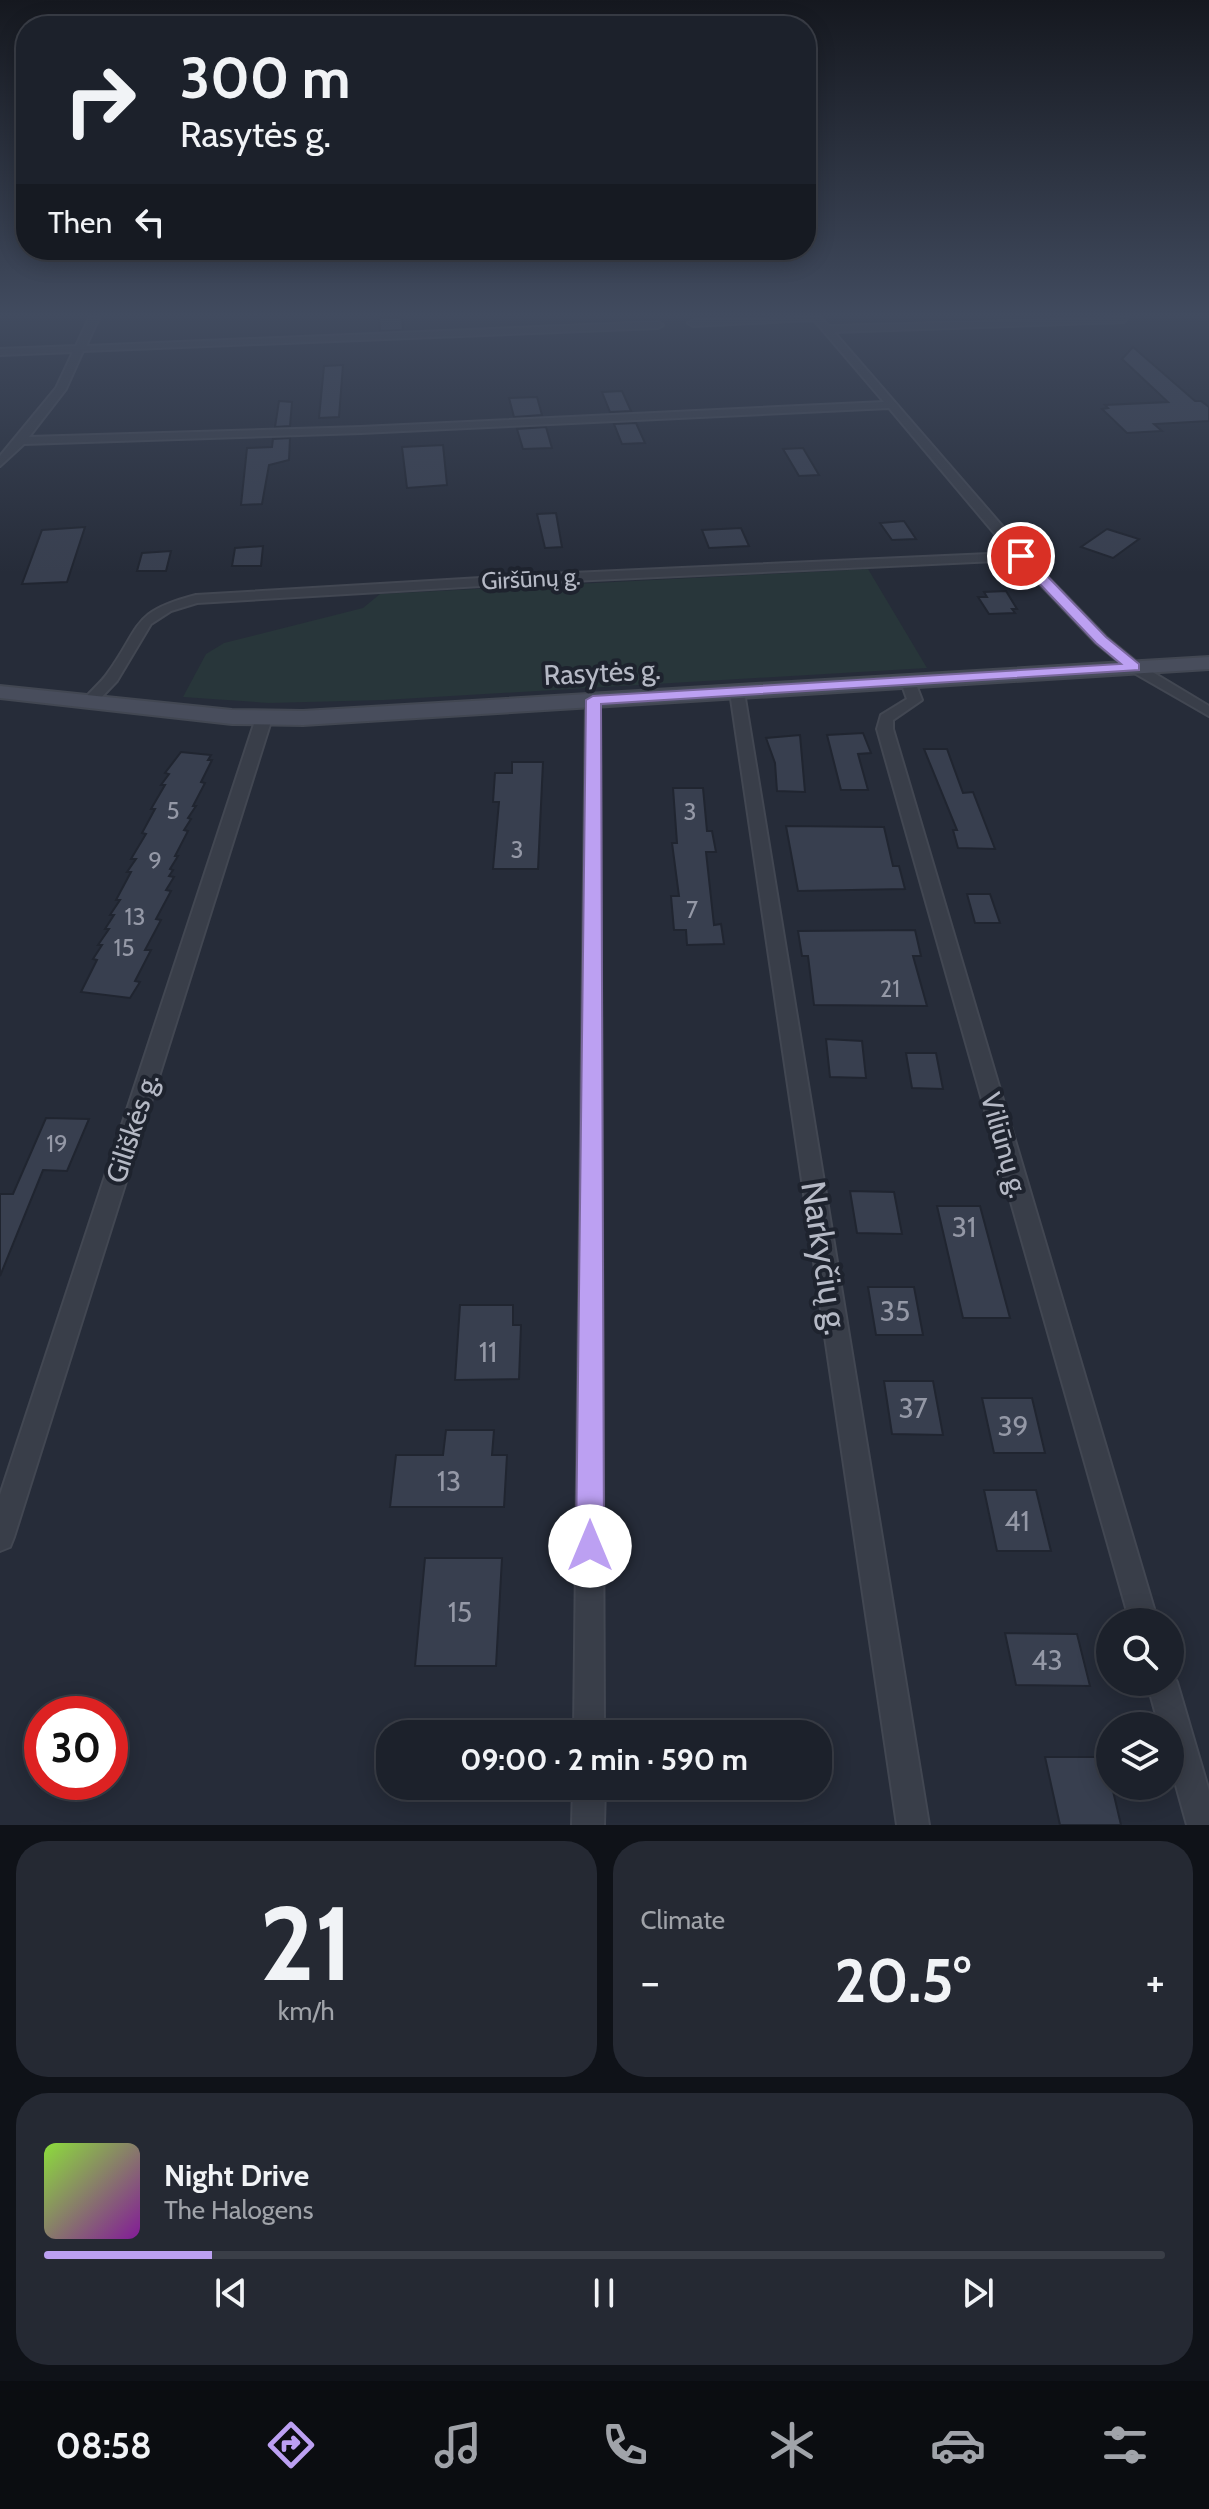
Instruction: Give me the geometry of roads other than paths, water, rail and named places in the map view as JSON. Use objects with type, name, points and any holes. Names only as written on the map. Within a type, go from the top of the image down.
[{"type":"main road","name":"Rasytės g.","points":[[0,692],[264,718],[349,716],[1209,663]]},
{"type":"street","points":[[0,463],[50,403]]},
{"type":"street","points":[[21,441],[376,430],[894,405],[1021,556],[1101,640],[1134,667],[1209,712]]},
{"type":"street","name":"Giršūnų g.","points":[[89,702],[112,678],[146,621],[166,608],[196,599],[529,579],[1021,556]]},
{"type":"street","name":"Viliūnų g.","points":[[908,682],[915,700],[886,718],[885,729],[1140,1608]]},
{"type":"street","name":"Narkyčių g.","points":[[737,692],[913,1825]]},
{"type":"street","points":[[589,1720],[593,700]]},
{"type":"street","name":"Giliškės g.","points":[[0,1537],[264,718]]},
{"type":"street","points":[[1166,1696],[1203,1825]]},
{"type":"street","points":[[588,1825],[589,1800]]}]
